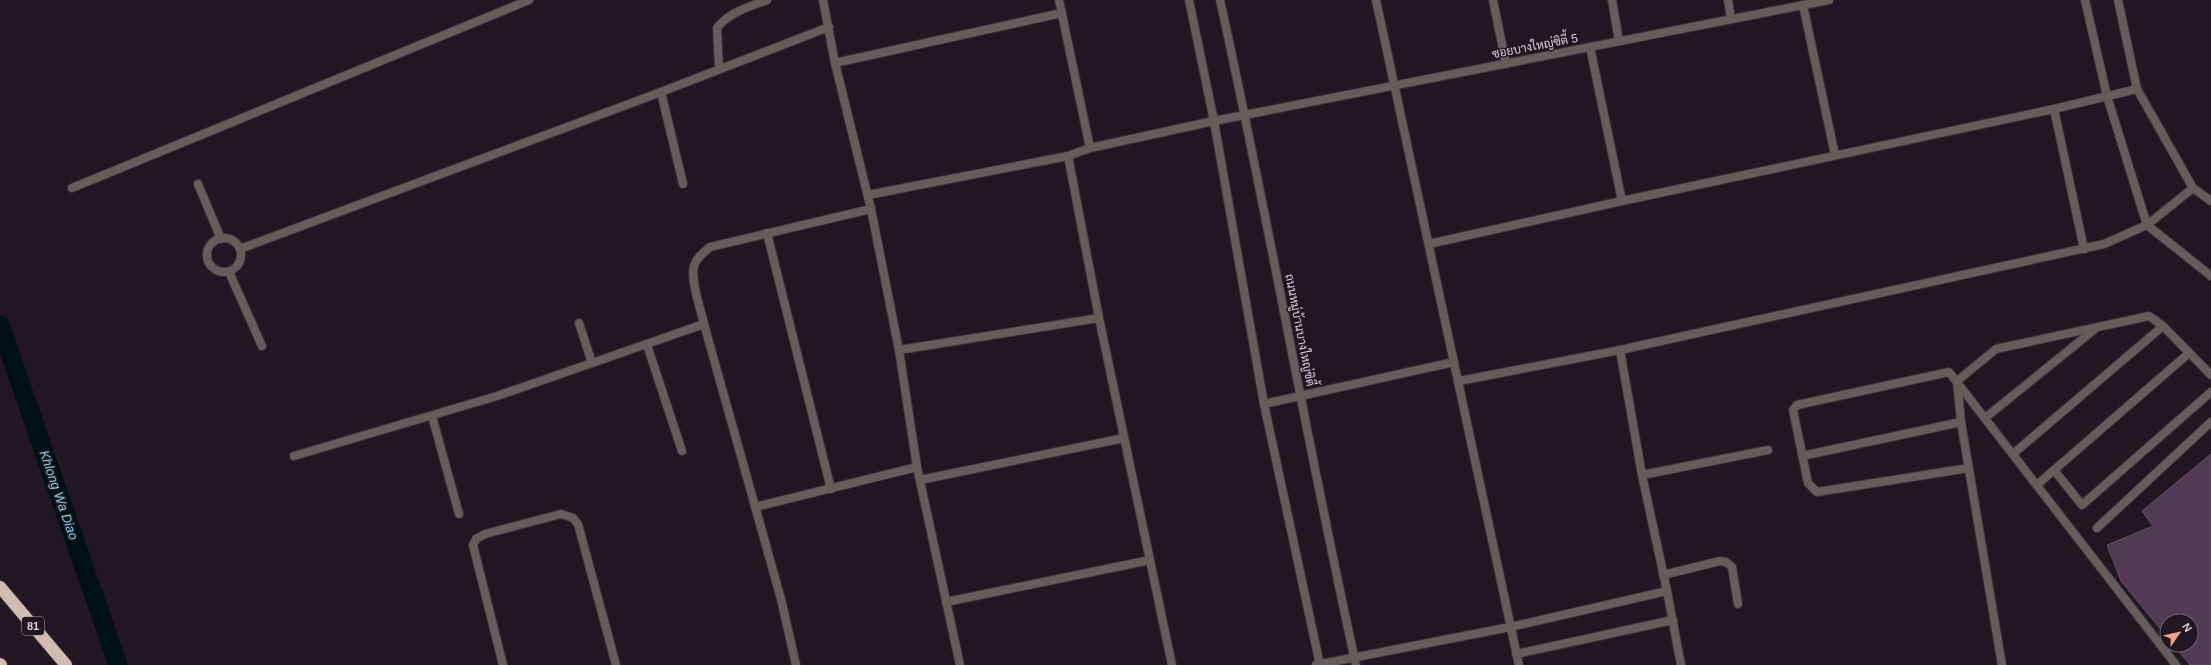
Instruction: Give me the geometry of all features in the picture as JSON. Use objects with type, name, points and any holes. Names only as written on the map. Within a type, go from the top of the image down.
[{"type":"highway","name":"81","points":[[0,587],[65,663]]},
{"type":"street","points":[[72,188],[529,0]]},
{"type":"street","points":[[719,68],[716,28],[723,19],[732,14],[767,0]]},
{"type":"street","points":[[823,0],[835,63],[871,209],[899,350],[917,467],[960,665]]},
{"type":"street","points":[[1059,0],[1090,148]]},
{"type":"street","points":[[1189,0],[1214,121],[1264,404],[1319,665],[1355,661],[1667,591]]},
{"type":"street","name":"ถนนหมู่บ้านบางใหญ่ซิตี้","points":[[1220,0],[1246,115],[1300,396],[1355,661]]},
{"type":"street","points":[[1376,0],[1396,85],[1519,665]]},
{"type":"street","points":[[1493,0],[1506,64]]},
{"type":"street","points":[[1612,0],[1620,41]]},
{"type":"street","points":[[1728,0],[1731,19]]},
{"type":"street","name":"ซอยบางใหญ่ซิตี้ 5","points":[[868,195],[1068,156],[1090,148],[1214,121],[1829,0]]},
{"type":"street","points":[[2085,0],[2107,96],[2147,225],[2211,276]]},
{"type":"street","points":[[2118,0],[2137,89],[2193,188],[2211,201]]},
{"type":"street","points":[[1803,5],[1835,155]]},
{"type":"street","points":[[835,63],[1062,13]]},
{"type":"street","points":[[240,249],[661,92],[719,68],[829,27]]},
{"type":"street","points":[[1590,47],[1622,201]]},
{"type":"street","points":[[1429,244],[1622,201],[2054,109],[2137,89]]},
{"type":"street","points":[[661,92],[683,184]]},
{"type":"street","points":[[2054,109],[2084,249]]},
{"type":"street","points":[[1068,156],[1099,318],[1172,665]]},
{"type":"street","points":[[198,184],[221,239]]},
{"type":"street","points":[[1459,381],[1620,350],[2104,244],[2147,225],[2193,188]]},
{"type":"street","points":[[796,665],[781,599],[704,324],[693,278],[694,266],[700,256],[710,247],[871,209]]},
{"type":"street","points":[[767,233],[830,489]]},
{"type":"street","points":[[221,239],[232,240],[240,249],[240,263],[229,272],[216,270],[208,259],[210,247],[221,239]]},
{"type":"street","points":[[229,272],[262,346]]},
{"type":"street","points":[[1957,381],[1996,349],[2149,316],[2163,326],[2211,375]]},
{"type":"street","points":[[899,350],[1099,318]]},
{"type":"street","points":[[579,323],[592,363]]},
{"type":"street","points":[[294,456],[497,396],[704,324]]},
{"type":"street","points":[[2014,453],[2163,326]]},
{"type":"street","points":[[1985,418],[2097,328]]},
{"type":"street","points":[[647,345],[682,451]]},
{"type":"street","points":[[1620,350],[1642,475],[1673,620],[1681,665]]},
{"type":"street","points":[[2038,484],[2189,353]]},
{"type":"street","points":[[1264,404],[1454,362]]},
{"type":"street","points":[[1969,468],[1817,492],[1808,483],[1793,410],[1797,405],[1949,372],[2014,453],[2176,665]]},
{"type":"street","points":[[1957,381],[1961,422],[2002,665]]},
{"type":"street","points":[[2054,470],[2082,505],[2211,392]]},
{"type":"street","points":[[432,416],[459,514]]},
{"type":"street","points":[[1802,456],[1961,422]]},
{"type":"street","points":[[2097,528],[2211,422]]},
{"type":"street","points":[[920,480],[1124,438]]},
{"type":"street","points":[[1642,475],[1768,450]]},
{"type":"street","points":[[754,507],[917,467]]},
{"type":"street","points":[[503,665],[473,545],[476,539],[485,534],[561,514],[573,518],[578,524],[616,665]]},
{"type":"street","points":[[946,602],[1150,560]]},
{"type":"street","points":[[1663,575],[1720,561],[1726,562],[1732,567],[1738,604]]},
{"type":"street","points":[[1516,654],[1673,620]]},
{"type":"building","points":[[2211,454],[2211,665],[2190,665],[2180,653],[2199,653],[2199,613],[2159,613],[2159,627],[2121,581],[2107,545],[2153,526],[2142,511]]},
{"type":"waterway","name":"Khlong Wa Diao","points":[[0,325],[118,665]]}]
